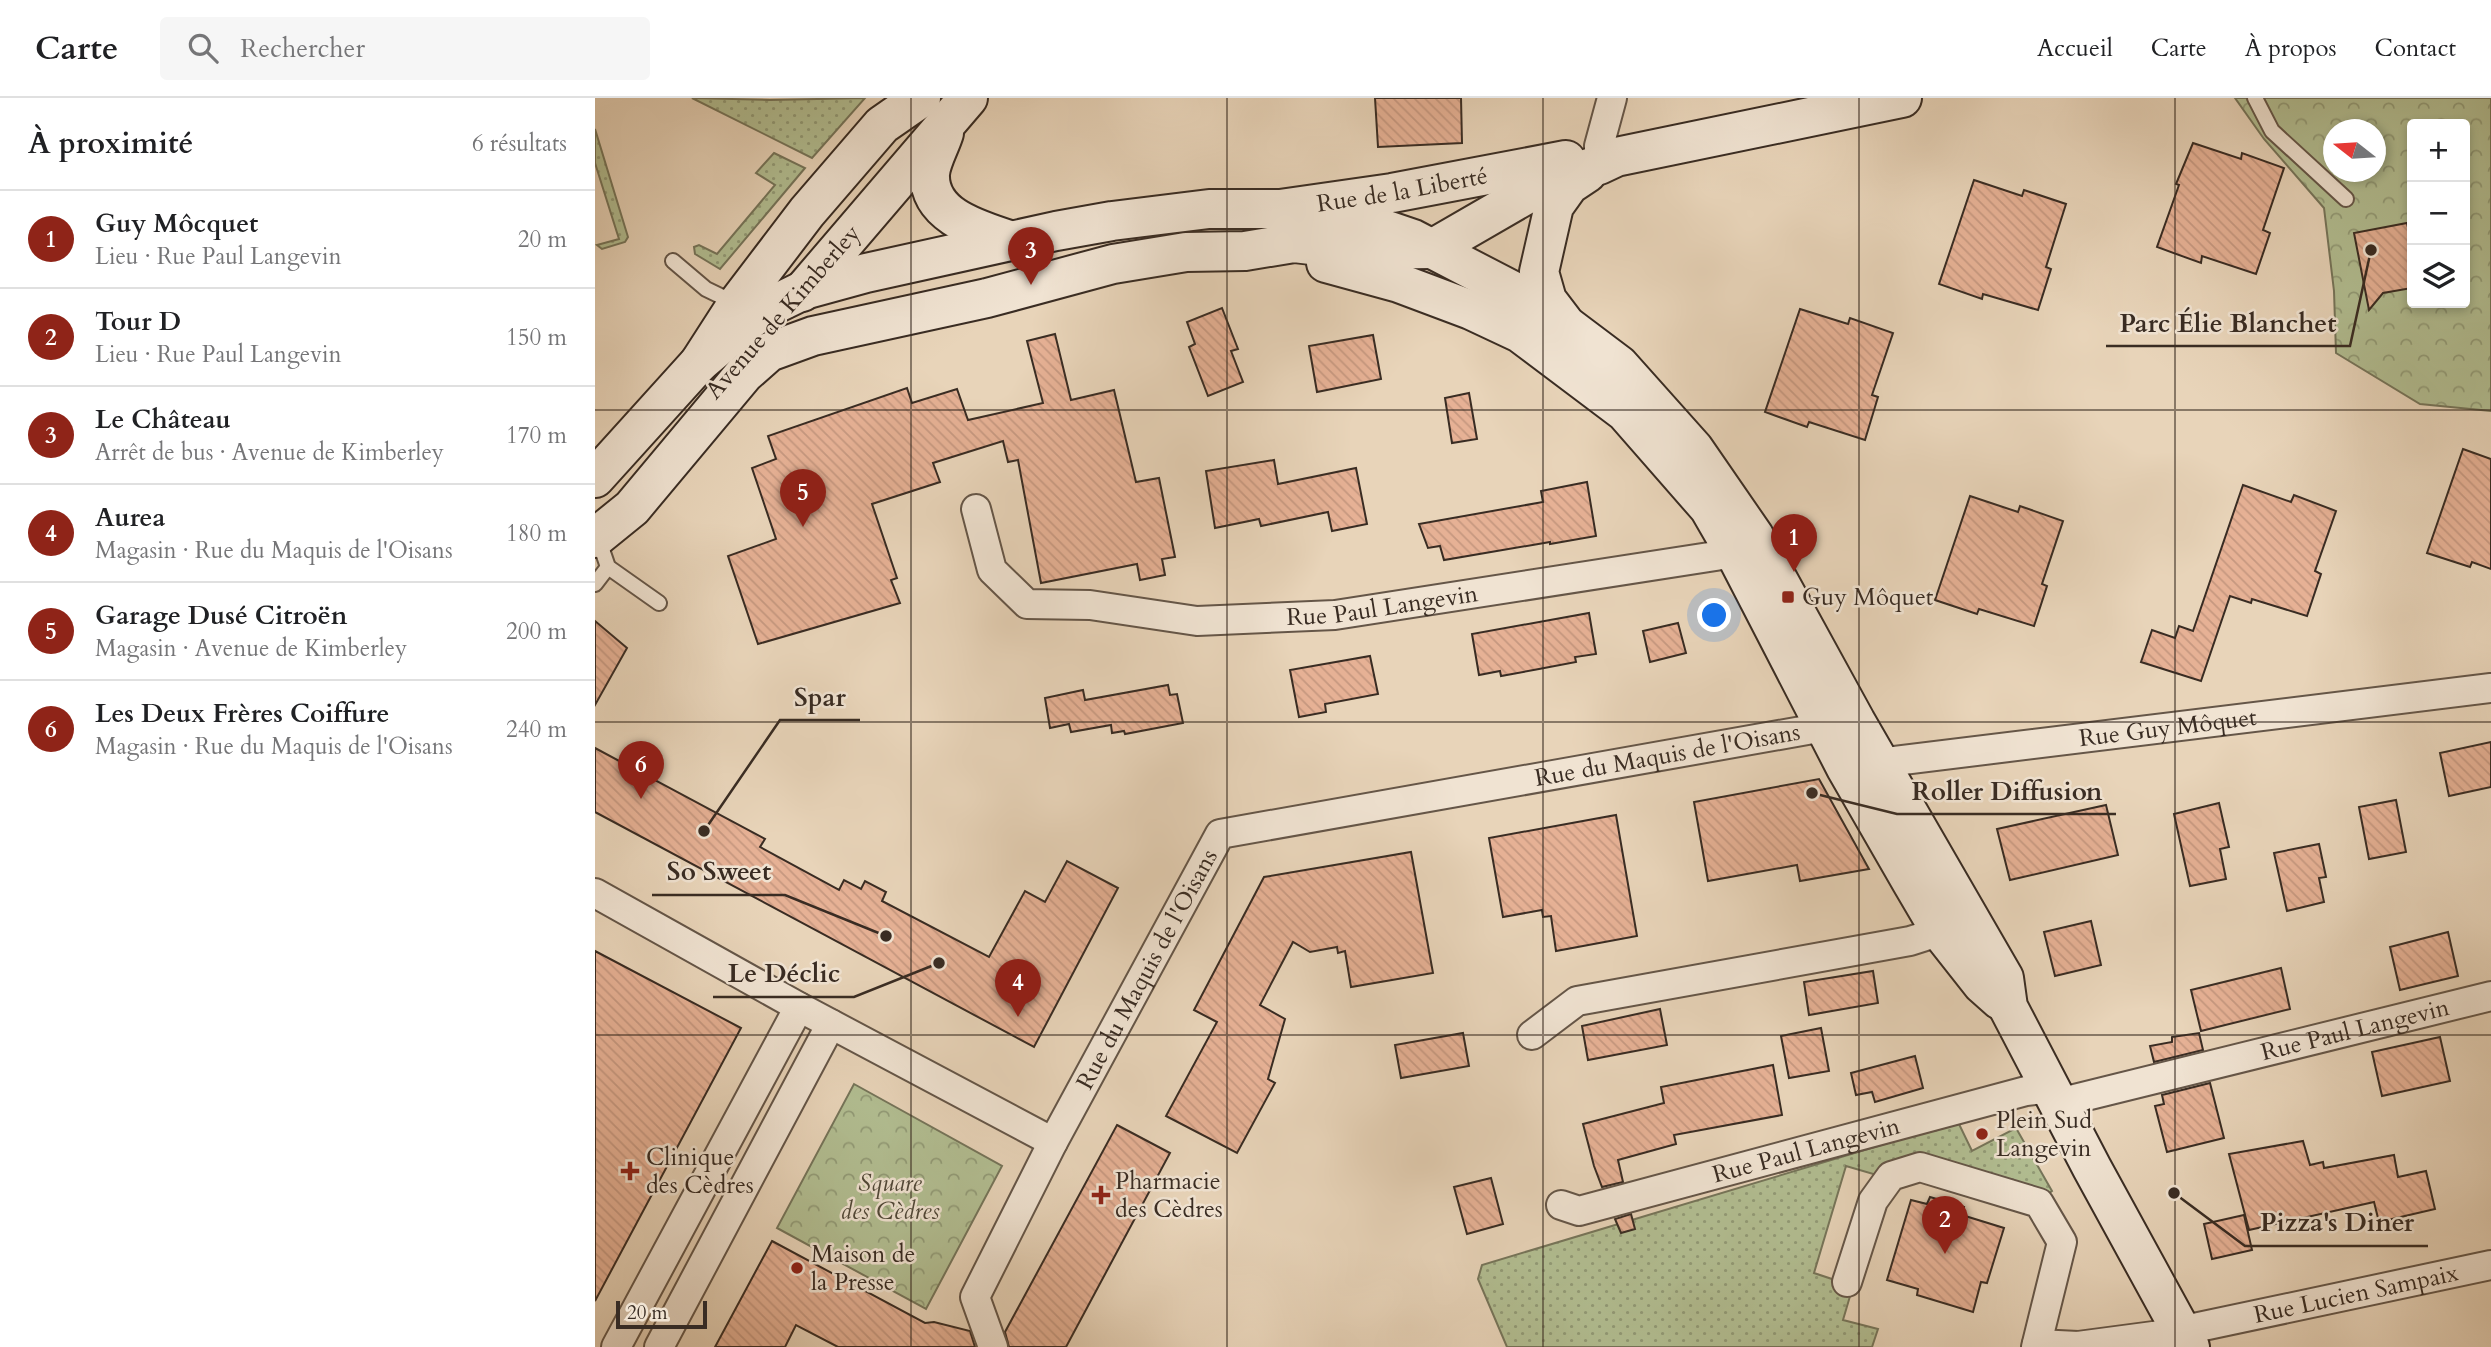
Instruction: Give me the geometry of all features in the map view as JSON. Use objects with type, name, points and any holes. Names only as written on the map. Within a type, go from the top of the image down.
[{"type":"street","points":[[1605,158],[1599,146],[1612,98]]},
{"type":"street","name":"Rue de la Liberté","points":[[1280,209],[1605,158],[1902,98]]},
{"type":"street","points":[[940,104],[930,172],[931,191],[941,206],[969,227],[1012,241]]},
{"type":"street","points":[[857,327],[835,319],[804,290],[797,260],[817,223],[940,104]]},
{"type":"street","name":"Avenue de Kimberley","points":[[595,478],[699,363],[737,304],[788,235],[882,125],[940,104]]},
{"type":"street","name":"Rue de la Liberté","points":[[1245,250],[1294,243],[1355,250],[1432,248],[1553,179],[1605,158]]},
{"type":"street","name":"Rue de la Liberté","points":[[1566,326],[1547,300],[1539,272],[1543,250],[1554,206],[1569,185],[1605,158]]},
{"type":"street","name":"Rue de la Liberté","points":[[1471,310],[1445,288],[1436,271],[1430,234],[1437,214],[1444,200],[1465,188],[1523,169]]},
{"type":"street","points":[[699,363],[759,312],[804,290],[866,273],[1012,241],[1112,221],[1209,209],[1280,209],[1366,223],[1413,239],[1538,304],[1619,365],[1694,449],[1839,724],[1957,926],[1982,984],[2008,1007],[2185,1339]]},
{"type":"street","points":[[599,541],[632,508],[744,374],[769,352],[813,336],[987,298],[1113,264],[1186,252],[1245,250],[1313,259],[1399,283],[1471,310],[1520,333],[1625,412],[1744,545]]},
{"type":"street","name":"Avenue de Kimberley","points":[[599,541],[804,290]]},
{"type":"street","name":"Rue Paul Langevin","points":[[976,509],[992,570],[1027,604],[1090,605],[1197,621],[1335,615],[1744,545]]},
{"type":"street","name":"Rue Guy Môquet","points":[[1863,765],[2491,688]]},
{"type":"street","name":"Rue du Maquis de l'Oisans","points":[[1053,1142],[1220,834],[1839,724]]},
{"type":"street","points":[[595,893],[799,1007],[1053,1142],[975,1297],[993,1347]]},
{"type":"street","points":[[1532,1035],[1577,1001],[1910,941],[1957,926]]},
{"type":"street","name":"Rue Paul Langevin","points":[[1561,1205],[1580,1211],[2026,1091],[2055,1096],[2491,996]]},
{"type":"street","points":[[616,1347],[799,1007]]},
{"type":"street","points":[[659,1347],[831,1024]]},
{"type":"street","name":"Rue Paul Langevin","points":[[1847,1282],[1873,1201],[1891,1176],[1920,1167],[2039,1203],[2062,1242],[2036,1345],[2078,1346],[2185,1339]]},
{"type":"street","name":"Rue Lucien Sampaix","points":[[2185,1339],[2491,1265]]},
{"type":"lane","points":[[2255,98],[2271,131],[2346,199]]},
{"type":"lane","points":[[673,261],[706,289],[737,304]]},
{"type":"lane","points":[[595,584],[599,541]]},
{"type":"lane","points":[[599,541],[659,603]]},
{"type":"green space","points":[[692,98],[770,100],[865,98],[812,158]]},
{"type":"green space","points":[[2235,98],[2491,98],[2491,411],[2420,404],[2336,353],[2334,291],[2324,208],[2264,139]]},
{"type":"green space","points":[[595,129],[628,237],[625,242],[602,249],[597,245],[619,239],[595,163]]},
{"type":"green space","points":[[774,153],[805,168],[720,269],[695,254],[694,247],[699,245],[717,254],[775,185],[756,173]]},
{"type":"green space","name":"Square des Cèdres","points":[[854,1084],[1002,1166],[926,1309],[777,1228]]},
{"type":"green space","points":[[1958,1122],[1972,1151],[2016,1128],[2052,1191],[2042,1199],[1921,1160],[1880,1176],[1846,1166],[1814,1273],[1853,1286],[1843,1320],[1878,1329],[1872,1347],[1507,1347],[1478,1279],[1482,1265]]},
{"type":"building","points":[[1375,98],[1461,98],[1462,143],[1378,147]]},
{"type":"building","points":[[2193,143],[2241,159],[2242,153],[2284,168],[2263,230],[2270,233],[2256,274],[2202,256],[2201,263],[2157,247],[2179,185],[2176,184]]},
{"type":"building","points":[[1974,180],[2022,196],[2024,190],[2066,204],[2046,267],[2051,269],[2038,310],[1983,294],[1982,299],[1939,284]]},
{"type":"building","points":[[2407,223],[2407,289],[2383,293],[2369,310],[2354,233]]},
{"type":"building","points":[[1222,308],[1238,349],[1231,351],[1243,382],[1208,396],[1189,347],[1195,344],[1187,322]]},
{"type":"building","points":[[1800,309],[1848,324],[1850,318],[1893,333],[1872,395],[1878,397],[1865,440],[1809,422],[1807,427],[1765,412]]},
{"type":"building","points":[[1055,334],[1071,400],[1114,390],[1136,482],[1159,478],[1175,557],[1162,559],[1165,575],[1140,580],[1137,564],[1041,583],[1018,460],[1008,462],[1003,441],[933,463],[940,482],[872,504],[897,578],[891,580],[900,603],[758,644],[728,556],[776,539],[752,468],[776,459],[768,436],[907,388],[912,403],[957,389],[968,420],[1043,403],[1027,341]]},
{"type":"building","points":[[1373,335],[1381,379],[1317,392],[1309,346]]},
{"type":"building","points":[[1469,393],[1477,439],[1452,443],[1445,398]]},
{"type":"building","points":[[2463,449],[2491,459],[2491,569],[2472,562],[2470,567],[2427,553]]},
{"type":"building","points":[[1274,460],[1278,484],[1356,468],[1367,524],[1332,531],[1328,512],[1261,526],[1259,519],[1215,528],[1206,471]]},
{"type":"building","points":[[1587,482],[1596,536],[1444,560],[1440,546],[1428,548],[1419,524],[1543,502],[1541,491]]},
{"type":"building","points":[[2243,485],[2291,502],[2294,495],[2336,511],[2315,571],[2321,574],[2307,616],[2252,599],[2251,603],[2230,596],[2201,681],[2141,662],[2152,630],[2175,638],[2179,626],[2193,631]]},
{"type":"building","points":[[1970,496],[2018,512],[2020,506],[2063,521],[2042,584],[2047,586],[2034,626],[1979,609],[1977,614],[1935,600]]},
{"type":"building","points":[[1589,613],[1596,654],[1575,657],[1576,662],[1501,676],[1500,671],[1479,675],[1472,634]]},
{"type":"building","points":[[595,621],[627,648],[595,705]]},
{"type":"building","points":[[1678,623],[1686,653],[1650,662],[1643,631]]},
{"type":"building","points":[[1370,656],[1378,694],[1325,704],[1326,712],[1299,717],[1290,670]]},
{"type":"building","points":[[1168,685],[1170,695],[1177,694],[1183,723],[1125,734],[1124,731],[1112,733],[1111,725],[1071,732],[1069,724],[1050,728],[1045,698],[1083,690],[1085,700]]},
{"type":"building","points":[[2491,742],[2491,787],[2449,796],[2440,753]]},
{"type":"building","points":[[595,748],[765,839],[760,847],[839,890],[844,880],[861,889],[865,881],[886,892],[882,901],[989,957],[1025,891],[1045,902],[1067,861],[1118,888],[1034,1047],[595,812]]},
{"type":"building","points":[[1819,779],[1869,869],[1800,881],[1797,865],[1708,881],[1694,802]]},
{"type":"building","points":[[2396,800],[2406,852],[2369,859],[2359,807]]},
{"type":"building","points":[[2219,803],[2229,847],[2220,849],[2226,879],[2190,886],[2174,814]]},
{"type":"building","points":[[2106,805],[2118,855],[2010,880],[1997,829]]},
{"type":"building","points":[[1616,815],[1637,936],[1556,951],[1551,916],[1543,917],[1542,910],[1503,917],[1489,838]]},
{"type":"building","points":[[2319,844],[2326,877],[2319,878],[2324,902],[2287,911],[2274,853]]},
{"type":"building","points":[[1411,852],[1433,973],[1351,987],[1345,951],[1338,953],[1337,947],[1310,952],[1293,942],[1260,1005],[1285,1019],[1268,1079],[1275,1083],[1237,1153],[1166,1116],[1217,1022],[1194,1010],[1264,877]]},
{"type":"building","points":[[2091,921],[2101,965],[2055,976],[2044,932]]},
{"type":"building","points":[[2448,932],[2458,976],[2400,990],[2390,947]]},
{"type":"building","name":"Clinique des Cèdres","points":[[595,951],[741,1028],[595,1301]]},
{"type":"building","points":[[2281,968],[2290,1009],[2201,1031],[2191,990]]},
{"type":"building","points":[[1873,971],[1878,1003],[1809,1015],[1804,982]]},
{"type":"building","points":[[1660,1009],[1667,1045],[1588,1060],[1582,1026]]},
{"type":"building","points":[[1821,1028],[1829,1071],[1789,1078],[1781,1036]]},
{"type":"building","points":[[1463,1033],[1469,1066],[1401,1078],[1395,1045]]},
{"type":"building","points":[[2199,1033],[2203,1050],[2154,1062],[2150,1046],[2172,1042],[2172,1037]]},
{"type":"building","points":[[2440,1037],[2450,1081],[2382,1096],[2372,1052]]},
{"type":"building","points":[[1915,1056],[1923,1088],[1875,1102],[1872,1092],[1856,1095],[1851,1073]]},
{"type":"building","points":[[1773,1065],[1782,1115],[1674,1135],[1676,1144],[1618,1160],[1623,1182],[1602,1187],[1583,1124],[1664,1103],[1661,1087]]},
{"type":"building","points":[[2210,1083],[2224,1138],[2167,1152],[2155,1106],[2164,1104],[2162,1095]]},
{"type":"building","points":[[1117,1125],[1170,1153],[1066,1347],[1009,1347],[1005,1332]]},
{"type":"building","points":[[2303,1141],[2310,1165],[2323,1162],[2324,1168],[2394,1155],[2398,1177],[2426,1171],[2435,1209],[2379,1222],[2374,1202],[2249,1230],[2229,1154]]},
{"type":"building","points":[[1491,1178],[1503,1224],[1467,1234],[1454,1187]]},
{"type":"building","points":[[1930,1197],[1964,1207],[1962,1215],[2004,1228],[1987,1283],[1981,1282],[1973,1312],[1917,1295],[1918,1289],[1887,1280],[1911,1200],[1927,1204]]},
{"type":"building","points":[[1631,1214],[1635,1229],[1621,1233],[1615,1219]]},
{"type":"building","points":[[2244,1215],[2252,1250],[2212,1259],[2204,1224]]},
{"type":"building","points":[[772,1241],[925,1323],[934,1322],[970,1331],[975,1347],[838,1347],[796,1325],[785,1347],[715,1347]]},
{"type":"place","name":"Parc Élie Blanchet","points":[[2371,250]]},
{"type":"place","name":"Le Château","points":[[1031,285]]},
{"type":"place","name":"Garage Dusé Citroën","points":[[803,527]]},
{"type":"place","name":"Guy Môcquet","points":[[1794,572]]},
{"type":"place","name":"Guy Môquet","points":[[1788,597]]},
{"type":"place","name":"Roller Diffusion","points":[[1812,793]]},
{"type":"place","name":"Les Deux Frères Coiffure","points":[[641,799]]},
{"type":"place","name":"Spar","points":[[704,831]]},
{"type":"place","name":"So Sweet","points":[[886,936]]},
{"type":"place","name":"Le Déclic","points":[[939,963]]},
{"type":"place","name":"Aurea","points":[[1018,1017]]},
{"type":"place","name":"Plein Sud Langevin","points":[[1982,1134]]},
{"type":"place","name":"Clinique des Cèdres","points":[[630,1171]]},
{"type":"place","name":"Pizza's Diner","points":[[2174,1193]]},
{"type":"place","name":"Pharmacie des Cèdres","points":[[1101,1195]]},
{"type":"place","name":"Tour D","points":[[1945,1254]]},
{"type":"place","name":"Maison de la Presse","points":[[797,1268]]}]
